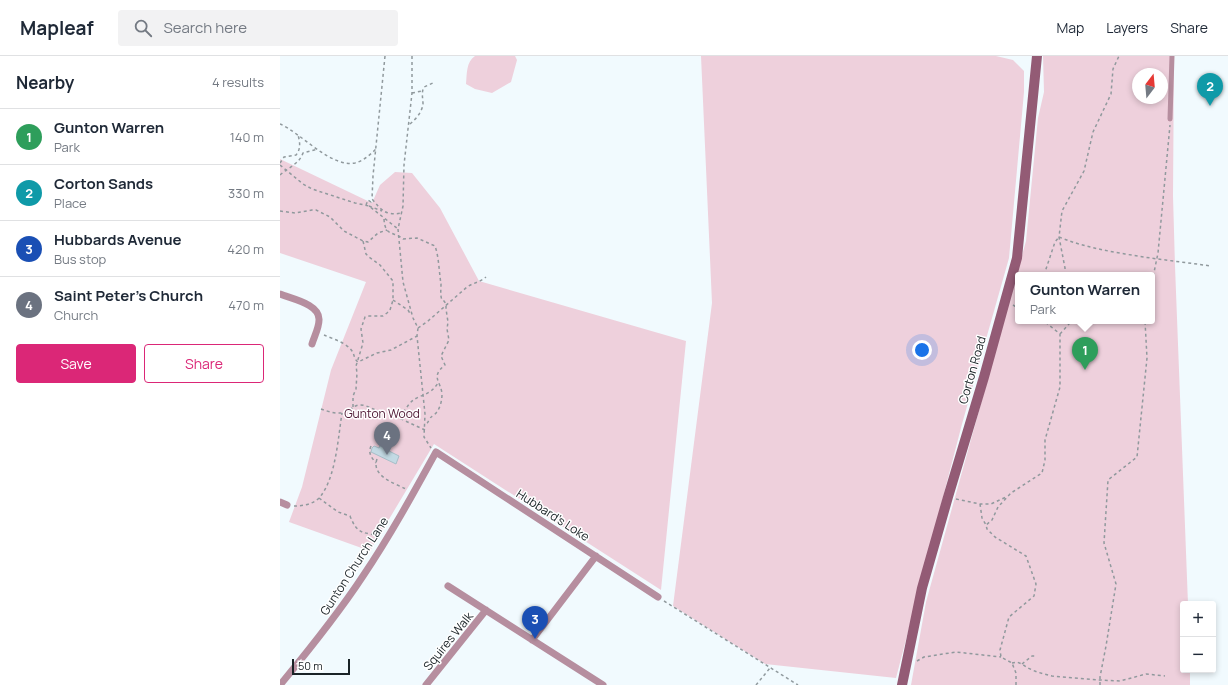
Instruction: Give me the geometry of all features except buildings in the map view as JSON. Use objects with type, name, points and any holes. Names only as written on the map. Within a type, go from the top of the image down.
[{"type":"main road","name":"Corton Road","points":[[902,685],[922,588],[984,377],[1017,258],[1037,56]]},
{"type":"street","points":[[1170,119],[1172,56]]},
{"type":"street","points":[[280,294],[312,306],[317,312],[319,319],[312,344]]},
{"type":"street","name":"Hubbard's Loke","points":[[433,450],[658,596]]},
{"type":"street","name":"Gunton Church Lane","points":[[280,685],[320,637],[363,576],[414,492],[433,450]]},
{"type":"street","points":[[532,640],[596,556]]},
{"type":"street","points":[[448,586],[603,685]]},
{"type":"street","name":"Squires Walk","points":[[426,685],[486,610]]},
{"type":"path","points":[[384,212],[372,199],[385,56]]},
{"type":"path","points":[[412,56],[412,93],[404,165],[403,206],[398,229],[403,282],[412,318]]},
{"type":"path","points":[[1065,272],[1059,237],[1062,211],[1084,171],[1093,132],[1111,94],[1113,69],[1119,56]]},
{"type":"path","points":[[409,125],[419,114],[423,105],[422,91],[424,87],[433,83]]},
{"type":"path","points":[[412,93],[422,91]]},
{"type":"path","points":[[1154,272],[1157,259],[1170,119]]},
{"type":"path","points":[[280,124],[287,127],[318,149],[344,163],[356,163],[376,149]]},
{"type":"path","points":[[298,135],[300,141],[299,151],[296,155],[284,158],[280,164],[286,170],[312,189],[384,212],[394,214],[401,212]]},
{"type":"path","points":[[280,175],[296,164],[304,153],[318,149]]},
{"type":"path","points":[[366,205],[368,200],[371,202],[372,199]]},
{"type":"path","points":[[369,206],[398,229]]},
{"type":"path","points":[[280,211],[295,213],[316,210],[330,217],[340,228],[368,242],[378,233],[387,230]]},
{"type":"path","points":[[384,219],[385,227],[391,234],[403,239],[420,238],[435,246],[437,252],[436,257],[441,286],[440,295],[446,304],[449,340],[441,356],[445,365],[439,370],[438,382],[442,395],[440,407],[430,418],[428,423],[425,424]]},
{"type":"path","points":[[1059,237],[1075,244],[1092,248],[1211,266]]},
{"type":"path","points":[[1045,272],[1055,242],[1059,237]]},
{"type":"path","points":[[353,407],[357,362],[363,343],[361,329],[365,317],[383,316],[390,310],[393,300],[393,281],[380,266],[366,254],[364,241]]},
{"type":"path","points":[[418,328],[467,287],[480,282],[486,277]]},
{"type":"path","points":[[393,300],[408,310],[418,328],[417,336],[425,424],[424,437],[433,450]]},
{"type":"path","points":[[1048,324],[1060,334]]},
{"type":"path","points":[[986,525],[992,520],[998,507],[1011,493],[1042,473],[1045,460],[1044,440],[1060,387],[1060,334],[1069,324]]},
{"type":"path","points":[[1100,685],[1116,584],[1104,543],[1108,480],[1137,457],[1147,358],[1145,324]]},
{"type":"path","points":[[316,332],[349,347],[357,362]]},
{"type":"path","points":[[357,362],[377,353],[391,350],[417,336]]},
{"type":"path","points":[[399,418],[412,402],[432,390],[438,382]]},
{"type":"path","points":[[321,409],[332,413],[342,413],[359,405],[367,406],[371,409],[399,418],[425,430]]},
{"type":"path","points":[[349,410],[355,418],[360,418],[371,409]]},
{"type":"path","points":[[284,504],[304,506],[319,498],[331,477],[342,413]]},
{"type":"path","points":[[371,446],[369,450],[370,455],[376,463]]},
{"type":"path","points":[[377,459],[377,470],[392,483],[408,490]]},
{"type":"path","points":[[948,497],[980,504],[991,504],[1006,497]]},
{"type":"path","points":[[319,498],[338,512],[350,516],[358,531],[381,537]]},
{"type":"path","points":[[980,504],[982,518],[987,528],[995,537],[1026,556],[1036,584],[1034,596],[1009,617],[1000,650],[1001,657]]},
{"type":"path","points":[[658,596],[798,685]]},
{"type":"path","points":[[907,660],[914,662],[919,661],[924,657],[956,652],[1001,657],[1012,664],[1016,673],[1016,685]]},
{"type":"path","points":[[1022,664],[1032,656],[1035,656]]},
{"type":"path","points":[[1012,664],[1017,662],[1037,672],[1052,676],[1100,680],[1120,681],[1146,674],[1165,676]]},
{"type":"path","points":[[756,685],[771,667]]},
{"type":"green space","points":[[475,56],[515,56],[517,60],[511,82],[492,93],[475,89],[466,84],[468,65]]},
{"type":"green space","points":[[701,56],[996,56],[1013,60],[1024,71],[1024,92],[1009,258],[962,424],[896,678],[765,664],[673,606],[712,303]]},
{"type":"green space","points":[[1043,56],[1174,56],[1173,196],[1188,601],[1180,601],[1180,673],[1190,673],[1190,685],[911,685],[926,602],[1015,281],[1015,324],[1155,324],[1155,272],[1017,272],[1026,241],[1038,118],[1044,92]]},
{"type":"green space","name":"Gunton Wood","points":[[280,159],[372,203],[380,185],[395,172],[412,173],[440,208],[479,281],[686,341],[661,590],[434,444],[370,551],[289,522],[302,487],[331,370],[366,282],[280,253]]},
{"type":"place","name":"Corton Sands","points":[[1210,106]]},
{"type":"place","name":"Gunton Warren","points":[[1085,370]]},
{"type":"place","name":"Saint Peter's Church","points":[[387,455]]},
{"type":"place","name":"Hubbards Avenue","points":[[535,639]]}]
